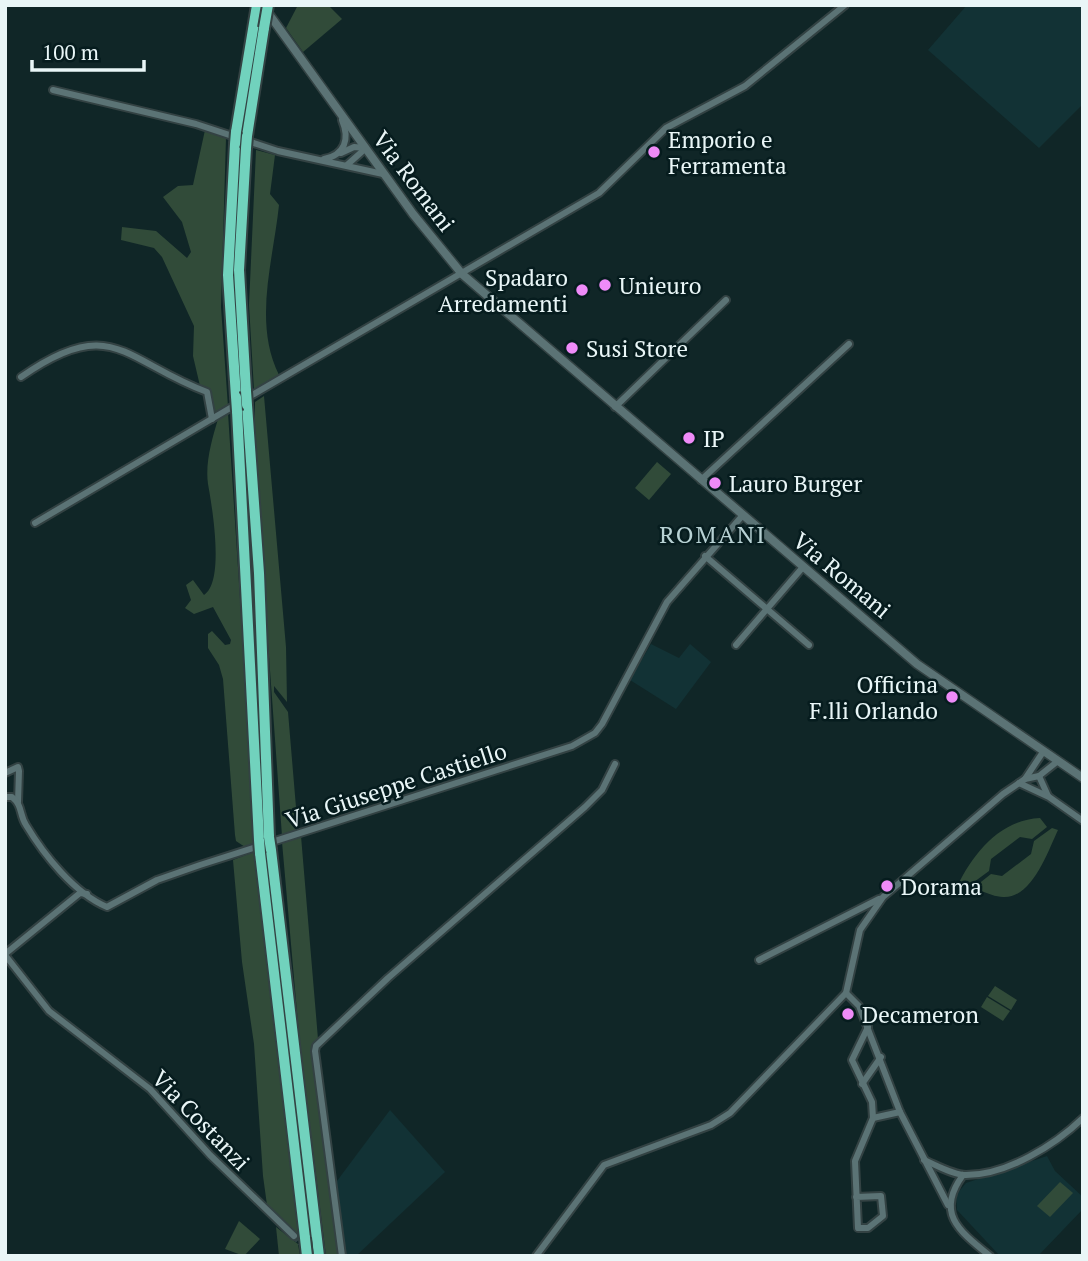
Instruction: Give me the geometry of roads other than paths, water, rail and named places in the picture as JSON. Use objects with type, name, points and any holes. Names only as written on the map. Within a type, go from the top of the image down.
[{"type":"highway","points":[[260,5],[242,134],[228,275],[242,408],[265,852],[300,1237],[307,1256]]},
{"type":"highway","points":[[259,26],[268,5]]},
{"type":"highway","points":[[265,852],[319,1255]]},
{"type":"street","name":"Via Romani","points":[[260,5],[384,174],[462,274],[917,664],[1083,778]]},
{"type":"street","points":[[35,523],[599,193],[674,124],[745,86],[845,5]]},
{"type":"street","points":[[53,90],[173,118],[258,145],[384,174]]},
{"type":"street","points":[[338,155],[346,139],[339,113]]},
{"type":"street","points":[[319,160],[354,147],[366,148]]},
{"type":"street","points":[[346,166],[366,148]]},
{"type":"street","points":[[615,407],[726,300]]},
{"type":"street","points":[[21,377],[47,358],[87,344],[104,344],[122,348],[167,371],[179,382],[207,392],[212,419]]},
{"type":"street","points":[[701,480],[849,344]]},
{"type":"street","name":"Via Giuseppe Castiello","points":[[18,802],[22,808],[22,819],[45,854],[87,894],[107,907],[157,880],[200,865],[572,746],[594,733],[602,724],[667,602],[743,515]]},
{"type":"street","points":[[705,556],[809,645]]},
{"type":"street","points":[[736,645],[803,568]]},
{"type":"street","points":[[759,960],[883,897],[1022,781],[1043,752]]},
{"type":"street","points":[[1022,781],[1039,776],[1058,761]]},
{"type":"street","points":[[342,1256],[315,1048],[388,978],[585,807],[602,790],[615,764]]},
{"type":"street","points":[[5,773],[18,767],[18,802]]},
{"type":"street","points":[[1039,776],[1049,797]]},
{"type":"street","points":[[1022,781],[1083,821]]},
{"type":"street","points":[[5,797],[12,797],[18,802]]},
{"type":"street","points":[[5,954],[80,893],[87,894]]},
{"type":"street","points":[[536,1256],[604,1165],[711,1125],[730,1113],[846,993],[860,930],[883,897]]},
{"type":"street","name":"Via Costanzi","points":[[5,954],[49,1011],[150,1088],[210,1155],[300,1237]]},
{"type":"street","points":[[846,993],[859,1006],[881,1057],[900,1112],[958,1226],[990,1256]]},
{"type":"street","points":[[856,1197],[881,1196],[883,1216],[867,1228],[858,1228],[856,1197],[855,1161],[873,1118],[872,1102],[852,1060],[868,1027]]},
{"type":"street","points":[[862,1084],[881,1057]]},
{"type":"street","points":[[873,1118],[900,1112]]},
{"type":"street","points":[[924,1160],[963,1175],[1039,1153],[1083,1118]]},
{"type":"street","points":[[948,1205],[963,1175]]},
{"type":"tunnel","points":[[294,1236],[313,1256]]},
{"type":"place","name":"Emporio e Ferramenta","points":[[654,152]]},
{"type":"place","name":"Unieuro","points":[[605,285]]},
{"type":"place","name":"Spadaro Arredamenti","points":[[582,290]]},
{"type":"place","name":"Susi Store","points":[[572,348]]},
{"type":"place","name":"IP","points":[[689,438]]},
{"type":"place","name":"Lauro Burger","points":[[715,483]]},
{"type":"place","name":"Officina F.lli Orlando","points":[[952,697]]},
{"type":"place","name":"Dorama","points":[[887,886]]},
{"type":"place","name":"Decameron","points":[[848,1014]]},
{"type":"district","name":"ROMANI","points":[[713,534]]}]
